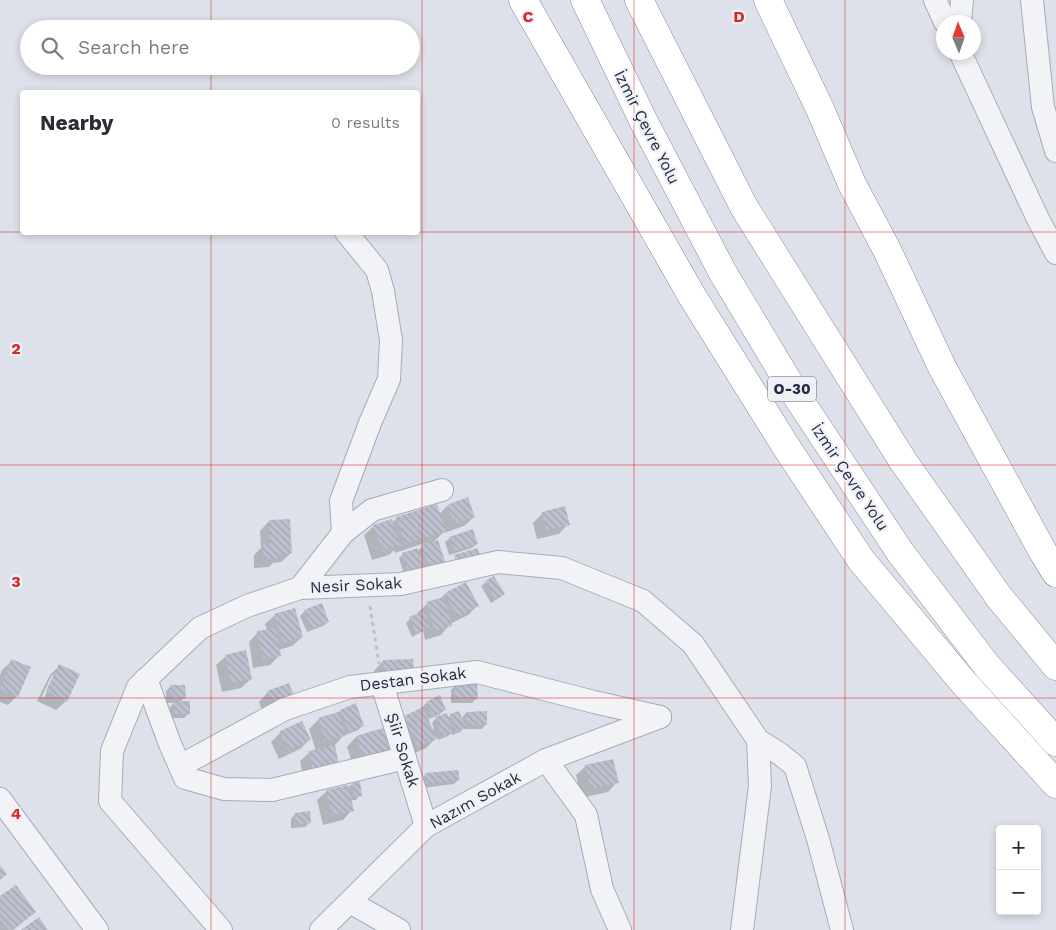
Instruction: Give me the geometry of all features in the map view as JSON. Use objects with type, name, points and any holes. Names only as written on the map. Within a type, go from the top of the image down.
[{"type":"highway","points":[[523,0],[692,296],[785,445],[861,560],[964,683],[1056,784]]},
{"type":"highway","name":"İzmir Çevre Yolu","points":[[585,0],[644,122],[723,273],[798,398],[906,559],[987,666],[1056,742]]},
{"type":"highway","points":[[639,0],[744,207],[903,461],[999,597],[1056,666]]},
{"type":"highway","points":[[768,0],[820,109],[852,184],[887,250],[942,367],[1056,573]]},
{"type":"street","points":[[935,0],[942,15]]},
{"type":"street","points":[[961,15],[962,0]]},
{"type":"street","points":[[1032,0],[1043,107],[1056,151]]},
{"type":"street","points":[[964,60],[1037,217],[1056,253]]},
{"type":"street","points":[[343,533],[342,501],[370,423],[389,379],[391,340],[383,291],[377,270],[348,235]]},
{"type":"street","points":[[300,588],[343,533],[372,510],[442,490]]},
{"type":"street","name":"Nesir Sokak","points":[[221,930],[110,801],[112,751],[138,687],[200,628],[247,606],[300,588],[401,584],[498,562],[562,568],[642,601],[693,644],[758,740]]},
{"type":"street","name":"Destan Sokak","points":[[180,766],[285,709],[350,687],[477,672],[660,717]]},
{"type":"street","points":[[146,679],[186,778],[224,789],[272,790],[406,758]]},
{"type":"street","name":"Şiir Sokak","points":[[382,684],[426,826]]},
{"type":"street","name":"Nazım Sokak","points":[[321,930],[426,826],[546,760],[660,717]]},
{"type":"street","points":[[742,930],[760,786],[758,740]]},
{"type":"street","points":[[758,740],[795,766],[818,839],[842,930]]},
{"type":"street","points":[[546,760],[586,815],[602,889],[620,930]]},
{"type":"street","points":[[0,799],[97,930]]},
{"type":"street","points":[[350,902],[399,930]]},
{"type":"path","points":[[366,585],[382,684]]},
{"type":"building","points":[[468,497],[475,517],[454,524],[447,505]]},
{"type":"building","points":[[437,504],[446,531],[405,544],[396,517]]},
{"type":"building","points":[[565,506],[570,525],[546,530],[542,512]]},
{"type":"building","points":[[290,519],[292,553],[280,554],[280,558],[264,559],[263,544],[270,544],[269,520]]},
{"type":"building","points":[[392,519],[400,546],[382,551],[373,525]]},
{"type":"building","points":[[473,529],[478,544],[454,551],[449,537]]},
{"type":"building","points":[[438,540],[446,564],[429,569],[421,545]]},
{"type":"building","points":[[418,548],[425,569],[409,574],[402,553]]},
{"type":"building","points":[[478,548],[480,558],[457,565],[454,555]]},
{"type":"building","points":[[494,576],[505,594],[496,600],[485,581]]},
{"type":"building","points":[[466,582],[479,606],[457,617],[445,593]]},
{"type":"building","points":[[444,597],[452,626],[435,631],[426,602]]},
{"type":"building","points":[[322,603],[329,622],[311,629],[304,610]]},
{"type":"building","points":[[295,608],[303,637],[283,643],[274,614]]},
{"type":"building","points":[[424,611],[431,626],[416,633],[409,617]]},
{"type":"building","points":[[276,628],[281,656],[263,659],[257,631]]},
{"type":"building","points":[[246,650],[252,679],[231,683],[225,655]]},
{"type":"building","points":[[11,659],[31,667],[18,697],[0,689]]},
{"type":"building","points":[[413,659],[414,674],[383,675],[383,660]]},
{"type":"building","points":[[59,664],[80,674],[67,702],[46,691]]},
{"type":"building","points":[[289,683],[296,701],[275,710],[267,691]]},
{"type":"building","points":[[455,684],[477,684],[478,699],[455,699]]},
{"type":"building","points":[[170,685],[185,685],[186,699],[170,699]]},
{"type":"building","points":[[440,695],[446,710],[432,716],[426,702]]},
{"type":"building","points":[[174,701],[190,701],[190,714],[174,714]]},
{"type":"building","points":[[356,703],[364,726],[348,732],[340,710]]},
{"type":"building","points":[[423,707],[437,739],[418,747],[404,716]]},
{"type":"building","points":[[459,711],[466,728],[457,732],[450,714]]},
{"type":"building","points":[[487,711],[487,725],[466,725],[466,712]]},
{"type":"building","points":[[338,712],[345,735],[325,741],[318,718]]},
{"type":"building","points":[[447,713],[454,732],[442,737],[435,717]]},
{"type":"building","points":[[302,721],[311,740],[288,750],[280,731]]},
{"type":"building","points":[[383,728],[391,752],[363,760],[356,736]]},
{"type":"building","points":[[335,745],[339,766],[313,771],[309,751]]},
{"type":"building","points":[[613,759],[619,783],[591,789],[585,765]]},
{"type":"building","points":[[458,770],[460,780],[426,784],[425,773]]},
{"type":"building","points":[[360,781],[362,796],[354,797],[352,783]]},
{"type":"building","points":[[348,785],[354,811],[332,816],[326,790]]},
{"type":"building","points":[[310,811],[311,823],[295,824],[295,813]]},
{"type":"building","points":[[0,865],[7,874],[0,880]]},
{"type":"building","points":[[16,885],[36,912],[12,930],[8,930],[0,919],[0,896]]},
{"type":"building","points":[[39,917],[48,930],[21,930]]}]
